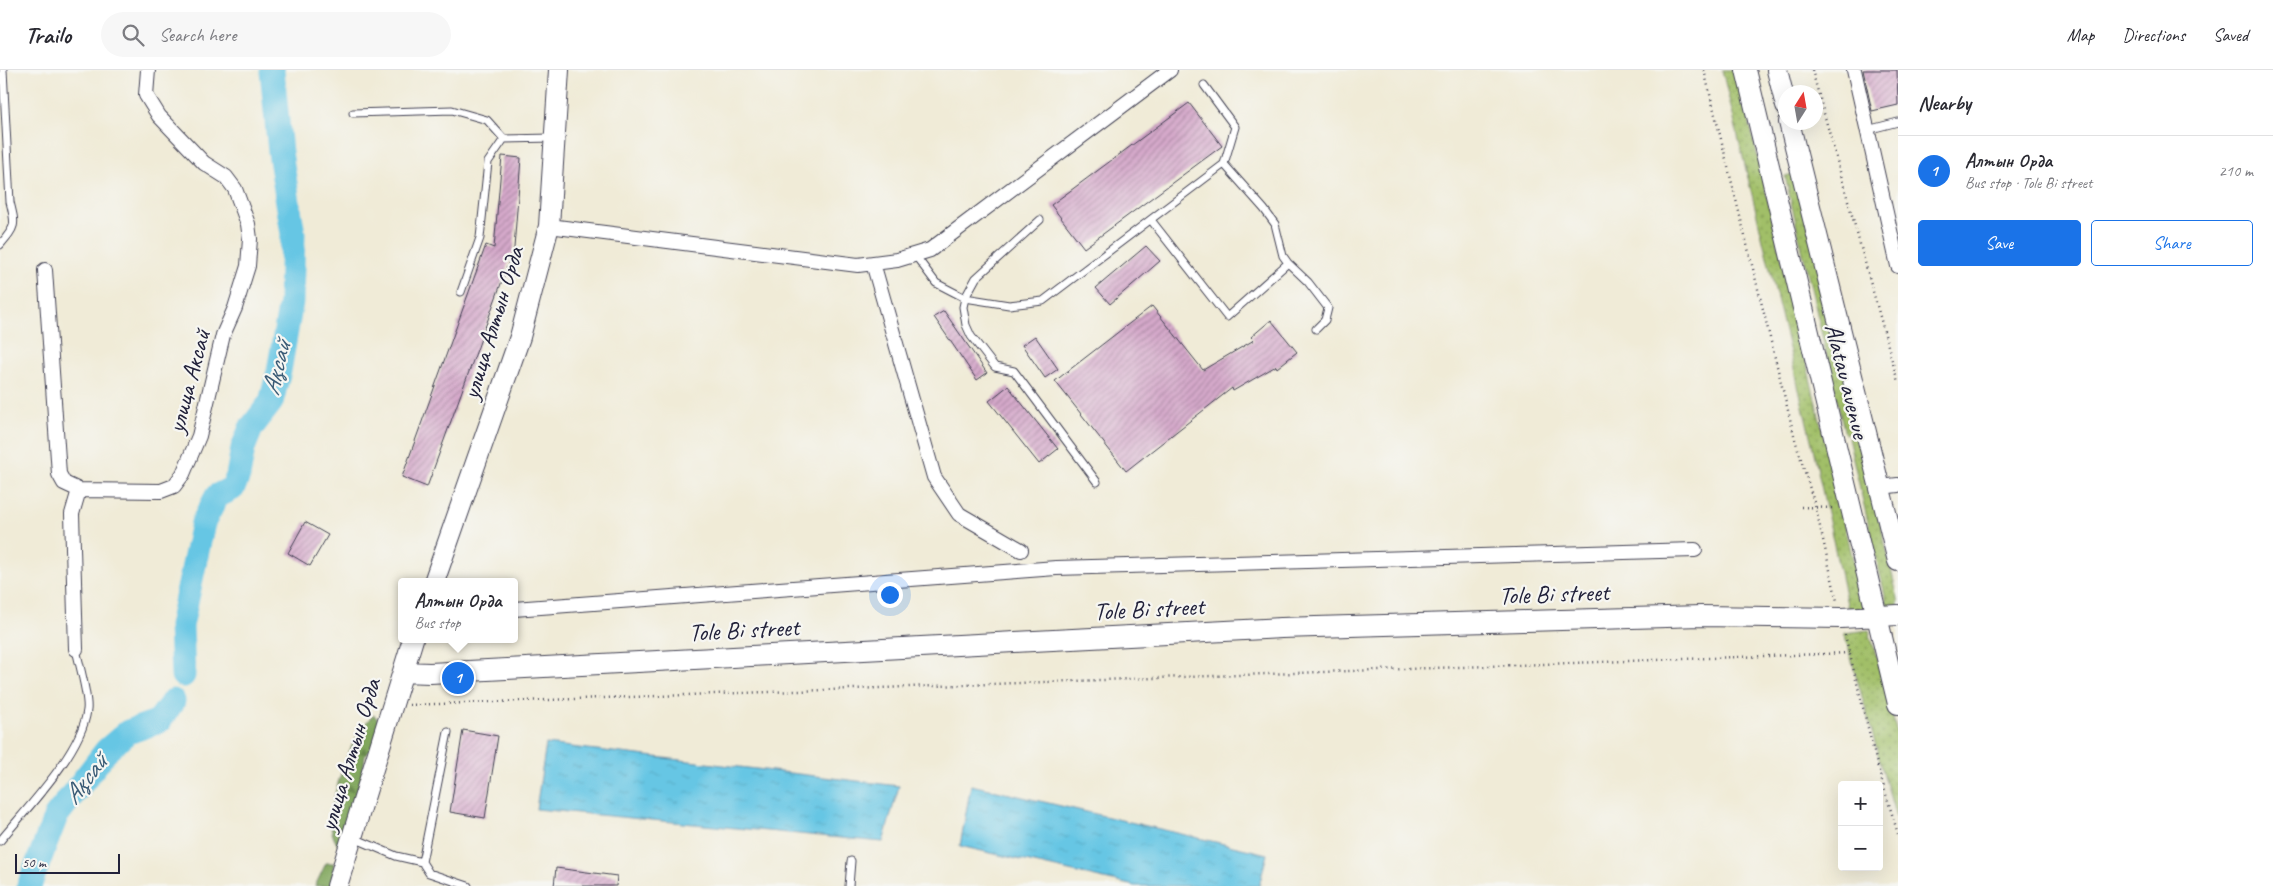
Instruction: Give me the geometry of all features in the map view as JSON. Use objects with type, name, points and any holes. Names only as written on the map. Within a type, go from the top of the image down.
[{"type":"main road","name":"улица Алтын Орда","points":[[435,578],[520,337],[549,226],[559,70]]},
{"type":"main road","name":"Alatau avenue","points":[[1746,70],[1898,704]]},
{"type":"main road","points":[[1777,70],[1781,85]]},
{"type":"main road","name":"Alatau avenue","points":[[1792,130],[1889,486],[1898,561]]},
{"type":"main road","points":[[1770,170],[1800,165]]},
{"type":"main road","name":"Tole Bi street","points":[[403,672],[1291,628],[1701,616],[1841,618],[1898,615]]},
{"type":"main road","name":"улица Алтын Орда","points":[[337,886],[412,643]]},
{"type":"street","name":"улица Аксай","points":[[79,490],[160,491],[174,486],[183,474],[199,436],[223,334],[235,308],[248,266],[250,239],[248,224],[235,190],[226,177],[204,163],[159,116],[146,96],[148,70]]},
{"type":"street","points":[[549,226],[858,265],[896,260],[930,250],[1170,70]]},
{"type":"street","points":[[1854,70],[1898,266]]},
{"type":"street","points":[[873,263],[934,478],[959,514],[1022,550]]},
{"type":"street","points":[[45,270],[58,474],[64,483],[79,490],[72,514],[76,649]]},
{"type":"street","name":"Tole Bi street","points":[[518,609],[1056,568],[1695,550]]},
{"type":"lane","points":[[0,245],[12,231],[15,222],[10,202],[3,70]]},
{"type":"lane","points":[[915,254],[936,283],[965,298],[1009,304],[1043,301],[1224,164],[1236,127],[1204,85]]},
{"type":"lane","points":[[353,113],[452,110],[487,120],[504,139],[556,138]]},
{"type":"lane","points":[[1866,130],[1898,122]]},
{"type":"lane","points":[[460,292],[480,238],[488,162],[504,139]]},
{"type":"lane","points":[[1224,164],[1275,224],[1283,256],[1308,282],[1328,308],[1325,320],[1316,329]]},
{"type":"lane","points":[[1040,220],[976,278],[965,298],[963,307],[966,324],[971,336],[995,367],[1014,371],[1097,482]]},
{"type":"lane","points":[[1151,220],[1227,318],[1288,263]]},
{"type":"lane","points":[[0,841],[56,773],[81,732],[87,708],[76,649]]},
{"type":"lane","points":[[448,732],[422,862],[429,873],[468,886]]},
{"type":"lane","points":[[351,837],[396,856],[422,862]]},
{"type":"lane","points":[[849,886],[851,861]]},
{"type":"path","points":[[1704,70],[1795,438],[1816,509],[1878,768],[1898,834]]},
{"type":"path","points":[[1812,70],[1898,382]]},
{"type":"path","points":[[392,706],[1849,653]]},
{"type":"green space","points":[[1722,70],[1737,70],[1865,610],[1848,609],[1813,448]]},
{"type":"green space","points":[[1795,173],[1859,431],[1845,434],[1785,176]]},
{"type":"green space","points":[[1860,436],[1898,599],[1898,605],[1888,608],[1848,437]]},
{"type":"green space","points":[[1869,630],[1898,736],[1898,825],[1844,633]]},
{"type":"green space","points":[[374,715],[381,723],[374,747],[365,756],[363,773],[342,849],[334,839],[331,826],[335,792],[351,747],[358,734]]},
{"type":"green space","points":[[326,863],[334,863],[332,886],[315,886]]},
{"type":"water","points":[[546,744],[899,786],[883,842],[536,809]]},
{"type":"water","points":[[971,785],[1267,854],[1259,886],[1135,886],[960,846]]},
{"type":"building","points":[[1863,70],[1897,70],[1898,105],[1872,111]]},
{"type":"building","points":[[1189,103],[1222,146],[1084,248],[1051,205]]},
{"type":"building","points":[[502,156],[521,158],[514,248],[427,487],[402,477],[486,245],[494,248]]},
{"type":"building","points":[[1146,246],[1160,261],[1110,304],[1096,288]]},
{"type":"building","points":[[1152,306],[1203,370],[1254,340],[1251,337],[1271,320],[1297,352],[1277,368],[1276,366],[1233,391],[1232,388],[1126,471],[1055,381]]},
{"type":"building","points":[[944,311],[987,373],[977,380],[934,317]]},
{"type":"building","points":[[1035,336],[1058,369],[1045,378],[1022,345]]},
{"type":"building","points":[[1008,386],[1058,449],[1039,464],[989,401]]},
{"type":"building","points":[[305,522],[328,535],[310,566],[288,553]]},
{"type":"building","points":[[463,730],[498,736],[485,818],[450,812]]},
{"type":"building","points":[[556,868],[617,876],[616,886],[554,886]]},
{"type":"waterway","name":"Ақсай","points":[[183,675],[181,626],[203,523],[217,496],[233,488],[238,476],[243,448],[251,428],[271,402],[279,371],[291,302],[293,234],[280,152],[272,70]]},
{"type":"waterway","name":"Ақсай","points":[[29,886],[56,816],[107,750],[128,732],[159,721],[173,701]]},
{"type":"place","name":"Алтын Орда","points":[[458,678]]}]
